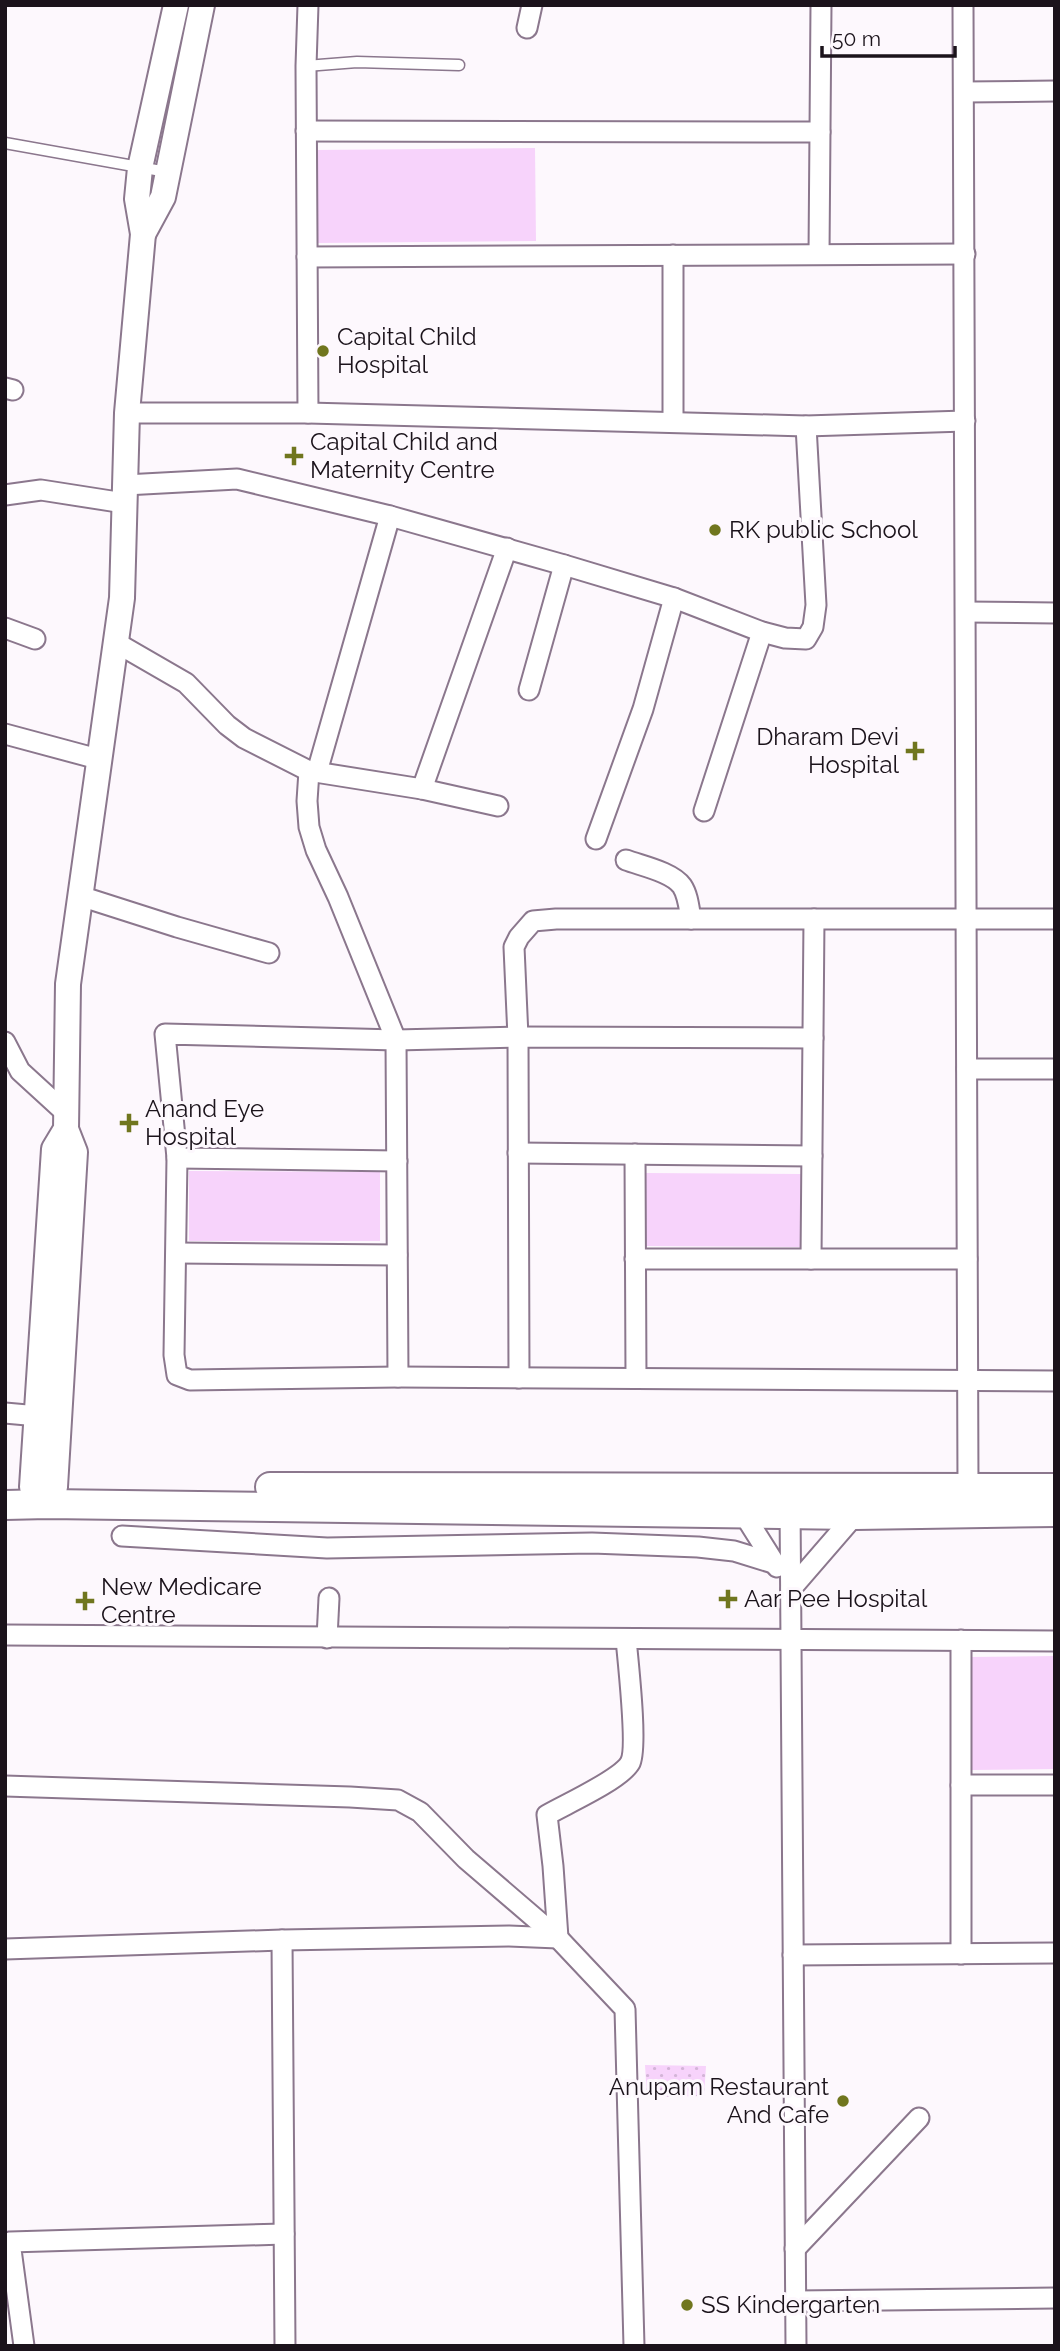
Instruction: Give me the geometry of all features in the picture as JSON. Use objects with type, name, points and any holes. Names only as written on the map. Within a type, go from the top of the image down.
[{"type":"main road","points":[[34,1491],[744,1513],[790,1501],[855,1515],[1055,1488]]},
{"type":"main road","points":[[5,1505],[34,1491],[970,1501],[1055,1512]]},
{"type":"street","points":[[34,1491],[75,1152],[66,1122],[68,984],[122,598],[127,413],[143,234],[137,199],[140,168],[176,5]]},
{"type":"street","points":[[143,234],[163,197],[202,5]]},
{"type":"street","points":[[307,413],[308,5]]},
{"type":"street","points":[[527,28],[532,5]]},
{"type":"street","points":[[820,254],[821,5]]},
{"type":"street","points":[[963,5],[970,1501]]},
{"type":"street","points":[[964,92],[1055,91]]},
{"type":"street","points":[[306,131],[820,132]]},
{"type":"street","points":[[307,257],[965,254]]},
{"type":"street","points":[[673,255],[673,422]]},
{"type":"street","points":[[127,413],[307,413],[806,426],[965,422]]},
{"type":"street","points":[[5,495],[41,491],[124,494],[237,479],[507,548],[674,598],[762,632],[785,638],[806,639],[813,627],[816,605],[806,426]]},
{"type":"street","points":[[390,516],[313,771],[307,814],[312,839],[396,1040],[398,1377]]},
{"type":"street","points":[[422,789],[507,548]]},
{"type":"street","points":[[529,690],[564,565]]},
{"type":"street","points":[[596,839],[643,709],[674,598]]},
{"type":"street","points":[[966,612],[1055,613]]},
{"type":"street","points":[[5,628],[35,639]]},
{"type":"street","points":[[704,811],[762,632]]},
{"type":"street","points":[[116,642],[186,683],[227,725],[244,738],[313,771],[422,789],[498,807]]},
{"type":"street","points":[[5,734],[98,759]]},
{"type":"street","points":[[626,860],[681,884],[691,919]]},
{"type":"street","points":[[80,897],[177,928],[269,953]]},
{"type":"street","points":[[811,1259],[814,919]]},
{"type":"street","points":[[519,1378],[518,1037],[514,947],[533,921],[1055,919]]},
{"type":"street","points":[[813,1038],[518,1037],[396,1040],[166,1034],[177,1158],[174,1355],[177,1375],[190,1380],[398,1377],[1055,1381]]},
{"type":"street","points":[[5,1042],[20,1071],[66,1122]]},
{"type":"street","points":[[967,1069],[1055,1069]]},
{"type":"street","points":[[34,1491],[54,1149],[66,1122]]},
{"type":"street","points":[[518,1153],[812,1156]]},
{"type":"street","points":[[635,1154],[636,1378]]},
{"type":"street","points":[[177,1158],[397,1161]]},
{"type":"street","points":[[177,1253],[397,1255]]},
{"type":"street","points":[[635,1259],[967,1259]]},
{"type":"street","points":[[5,1413],[38,1416]]},
{"type":"street","points":[[790,1501],[796,2346]]},
{"type":"street","points":[[744,1513],[791,1589]]},
{"type":"street","points":[[791,1589],[855,1515]]},
{"type":"street","points":[[122,1536],[327,1548],[592,1543],[698,1547],[734,1551],[773,1563]]},
{"type":"street","points":[[327,1638],[329,1598]]},
{"type":"street","points":[[5,1635],[1055,1641]]},
{"type":"street","points":[[558,1938],[554,1866],[547,1815],[620,1774],[631,1762],[633,1741],[626,1639]]},
{"type":"street","points":[[961,1640],[961,1954]]},
{"type":"street","points":[[961,1785],[1055,1785]]},
{"type":"street","points":[[5,1786],[398,1800],[420,1812],[466,1859],[558,1938],[625,2009],[634,2346]]},
{"type":"street","points":[[5,1949],[282,1940],[509,1936],[558,1938]]},
{"type":"street","points":[[282,1940],[285,2346]]},
{"type":"street","points":[[793,1955],[1055,1953]]},
{"type":"street","points":[[796,2249],[919,2118]]},
{"type":"street","points":[[24,2346],[10,2242],[284,2234]]},
{"type":"street","points":[[796,2301],[1055,2298]]},
{"type":"lane","points":[[306,66],[356,62],[459,65]]},
{"type":"lane","points":[[5,143],[167,172]]},
{"type":"shaded area","points":[[535,148],[536,241],[317,243],[316,150]]},
{"type":"shaded area","points":[[189,1171],[380,1172],[380,1241],[189,1241]]},
{"type":"shaded area","points":[[645,1173],[801,1174],[800,1247],[644,1246]]},
{"type":"shaded area","points":[[1055,1656],[1055,1769],[972,1770],[971,1657]]},
{"type":"shaded area","points":[[645,2065],[706,2066],[704,2096],[647,2097]]},
{"type":"place","name":"Capital Child Hospital","points":[[323,351]]},
{"type":"place","name":"Capital Child and Maternity Centre","points":[[294,456]]},
{"type":"place","name":"RK public School","points":[[715,530]]},
{"type":"place","name":"Dharam Devi Hospital","points":[[915,751]]},
{"type":"place","name":"Anand Eye Hospital","points":[[129,1123]]},
{"type":"place","name":"Aar Pee Hospital","points":[[728,1599]]},
{"type":"place","name":"New Medicare Centre","points":[[85,1601]]},
{"type":"place","name":"Anupam Restaurant And Cafe","points":[[843,2101]]},
{"type":"place","name":"SS Kindergarten","points":[[687,2305]]}]
